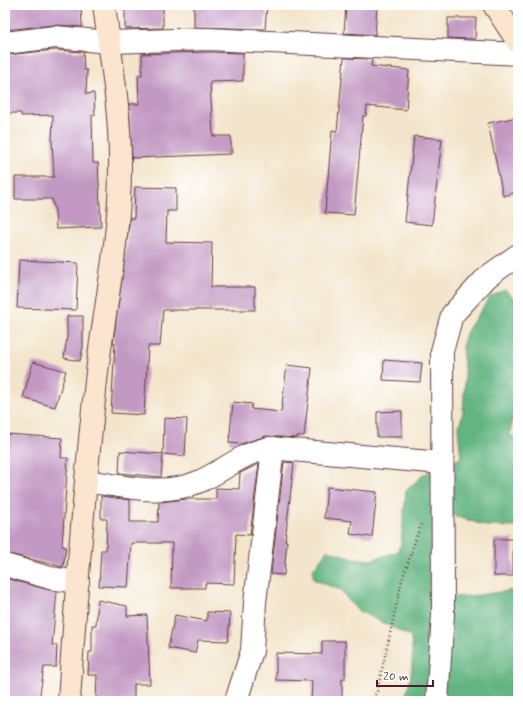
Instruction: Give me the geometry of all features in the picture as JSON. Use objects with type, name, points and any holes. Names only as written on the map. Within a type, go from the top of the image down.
[{"type":"street","points":[[69,701],[86,481],[97,372],[119,206],[120,168],[117,113],[104,5]]},
{"type":"street","points":[[494,5],[518,42]]},
{"type":"street","points":[[5,43],[55,37],[109,42],[208,39],[518,54]]},
{"type":"street","points":[[437,701],[443,614],[442,351],[452,315],[487,277],[518,255]]},
{"type":"street","points":[[86,481],[153,489],[174,488],[198,482],[264,448],[442,463]]},
{"type":"street","points":[[236,701],[252,651],[254,603],[273,448]]},
{"type":"street","points":[[5,565],[50,578],[78,582]]},
{"type":"path","points":[[370,701],[377,692],[402,580],[422,522]]},
{"type":"green space","points":[[505,290],[518,302],[518,381],[510,435],[518,439],[518,527],[486,526],[449,514],[434,562],[428,591],[450,596],[473,596],[518,590],[518,701],[401,701],[408,688],[412,670],[412,642],[410,636],[357,610],[340,590],[313,579],[313,570],[327,550],[352,558],[370,560],[397,552],[401,544],[406,491],[424,474],[454,462],[461,457],[458,430],[463,412],[465,378],[462,347],[467,331],[490,297]]},
{"type":"building","points":[[5,5],[81,5],[82,27],[54,25],[5,30]]},
{"type":"building","points":[[194,5],[267,5],[265,29],[194,27]]},
{"type":"building","points":[[346,5],[377,5],[375,35],[344,33]]},
{"type":"building","points":[[125,6],[163,6],[163,28],[125,29]]},
{"type":"building","points":[[448,18],[476,18],[475,39],[448,38]]},
{"type":"building","points":[[55,50],[83,52],[84,70],[87,70],[86,94],[94,93],[95,115],[92,115],[93,163],[98,163],[101,227],[56,229],[55,211],[52,199],[15,199],[15,177],[54,177],[52,142],[53,115],[21,116],[21,113],[5,113],[5,55]]},
{"type":"building","points":[[208,52],[243,53],[243,81],[210,82],[213,136],[231,136],[231,154],[132,158],[129,104],[139,104],[138,75],[142,75],[142,54]]},
{"type":"building","points":[[344,58],[372,59],[371,66],[409,70],[406,110],[367,106],[366,116],[363,116],[354,215],[325,213],[332,130],[337,131]]},
{"type":"building","points":[[518,117],[518,192],[503,196],[488,123]]},
{"type":"building","points":[[414,136],[442,139],[432,225],[405,222]]},
{"type":"building","points":[[135,187],[176,188],[176,211],[167,211],[166,242],[212,243],[211,287],[255,287],[255,310],[163,310],[160,346],[148,346],[144,415],[111,413],[115,343],[113,343],[130,218],[134,218]]},
{"type":"building","points":[[19,260],[78,263],[76,310],[17,308]]},
{"type":"building","points":[[67,316],[83,316],[83,347],[80,361],[64,358],[67,337]]},
{"type":"building","points":[[384,360],[422,363],[420,382],[383,380]]},
{"type":"building","points":[[33,362],[66,371],[55,407],[23,398]]},
{"type":"building","points":[[287,365],[312,368],[304,436],[297,436],[297,438],[266,436],[241,444],[229,443],[233,402],[252,404],[251,409],[281,412]]},
{"type":"building","points":[[402,411],[402,437],[377,437],[377,412]]},
{"type":"building","points":[[164,418],[187,419],[185,456],[163,454]]},
{"type":"building","points":[[7,434],[62,438],[61,458],[68,458],[62,546],[66,547],[63,567],[5,553]]},
{"type":"building","points":[[120,451],[163,454],[161,477],[119,473]]},
{"type":"building","points":[[284,462],[294,463],[285,541],[287,541],[284,575],[271,574]]},
{"type":"building","points":[[259,464],[250,535],[236,534],[234,584],[205,583],[205,588],[171,588],[172,543],[131,543],[128,587],[99,586],[101,550],[106,550],[107,519],[101,519],[101,496],[130,500],[130,522],[158,522],[159,502],[187,499],[216,499],[216,488],[239,489],[240,473]]},
{"type":"building","points":[[327,487],[377,492],[372,537],[350,534],[352,521],[324,518]]},
{"type":"building","points":[[494,539],[513,539],[513,576],[494,576]]},
{"type":"building","points":[[5,578],[57,592],[52,645],[57,645],[56,667],[44,667],[39,701],[5,701]]},
{"type":"building","points":[[98,600],[127,606],[127,616],[147,615],[150,684],[134,684],[134,701],[96,701],[97,675],[88,675],[89,652],[92,652],[92,625],[96,625]]},
{"type":"building","points":[[207,612],[230,613],[228,641],[198,640],[195,653],[168,648],[175,615],[207,621]]},
{"type":"building","points":[[322,641],[345,641],[345,679],[342,679],[342,701],[311,701],[312,681],[276,680],[276,653],[322,654]]}]
